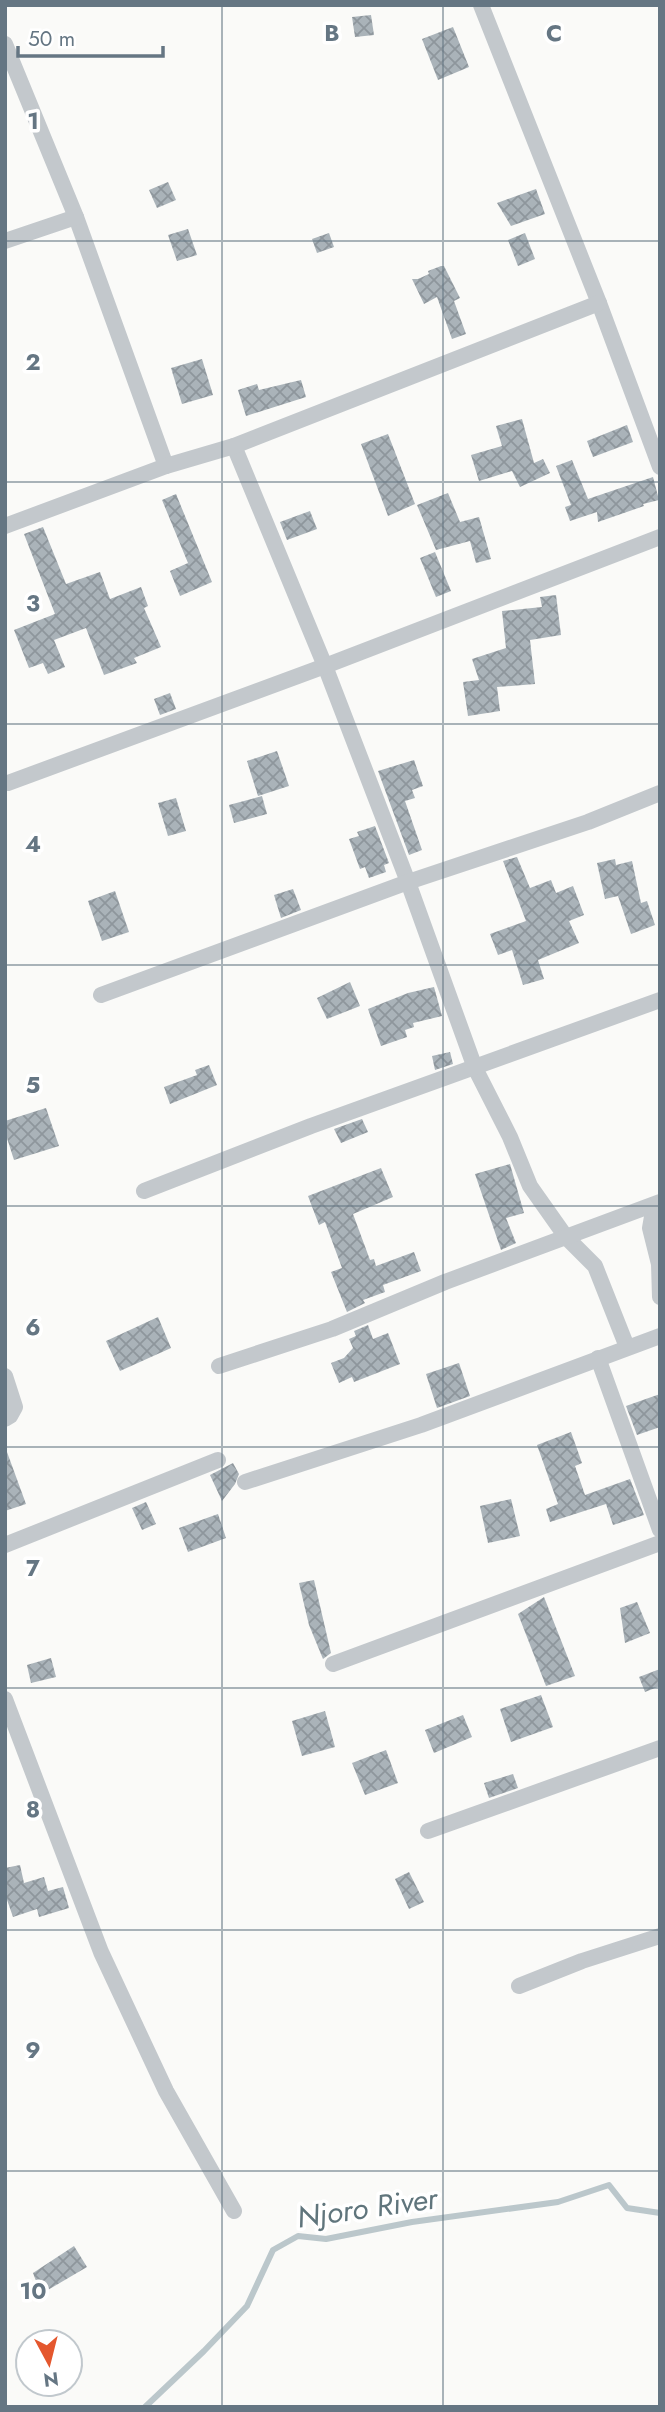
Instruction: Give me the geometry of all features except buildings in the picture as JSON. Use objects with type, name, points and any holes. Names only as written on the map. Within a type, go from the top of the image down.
[{"type":"street","points":[[481,5],[599,303],[660,467]]},
{"type":"street","points":[[5,44],[76,217],[166,466]]},
{"type":"street","points":[[5,241],[76,217]]},
{"type":"street","points":[[5,526],[166,466],[234,446],[599,303]]},
{"type":"street","points":[[234,446],[325,666],[408,882],[475,1068],[510,1137],[530,1186],[566,1237],[595,1266],[627,1348]]},
{"type":"street","points":[[8,783],[325,666],[660,537]]},
{"type":"street","points":[[101,995],[408,882],[589,822],[660,793]]},
{"type":"street","points":[[144,1191],[311,1126],[660,1000]]},
{"type":"street","points":[[219,1366],[332,1329],[445,1282],[657,1203]]},
{"type":"street","points":[[657,1203],[650,1228],[659,1264],[660,1297]]},
{"type":"street","points":[[245,1482],[421,1425],[660,1336]]},
{"type":"street","points":[[598,1358],[660,1530]]},
{"type":"street","points":[[5,1376],[15,1407],[5,1419]]},
{"type":"street","points":[[5,1545],[218,1460]]},
{"type":"street","points":[[334,1664],[660,1543]]},
{"type":"street","points":[[5,1699],[101,1951],[166,2091],[234,2211]]},
{"type":"street","points":[[428,1831],[660,1748]]},
{"type":"street","points":[[519,1986],[582,1961],[660,1936]]},
{"type":"waterway","name":"Njoro River","points":[[145,2407],[247,2306],[273,2250],[298,2236],[326,2239],[412,2222],[558,2202],[609,2185],[627,2208],[660,2213]]}]
